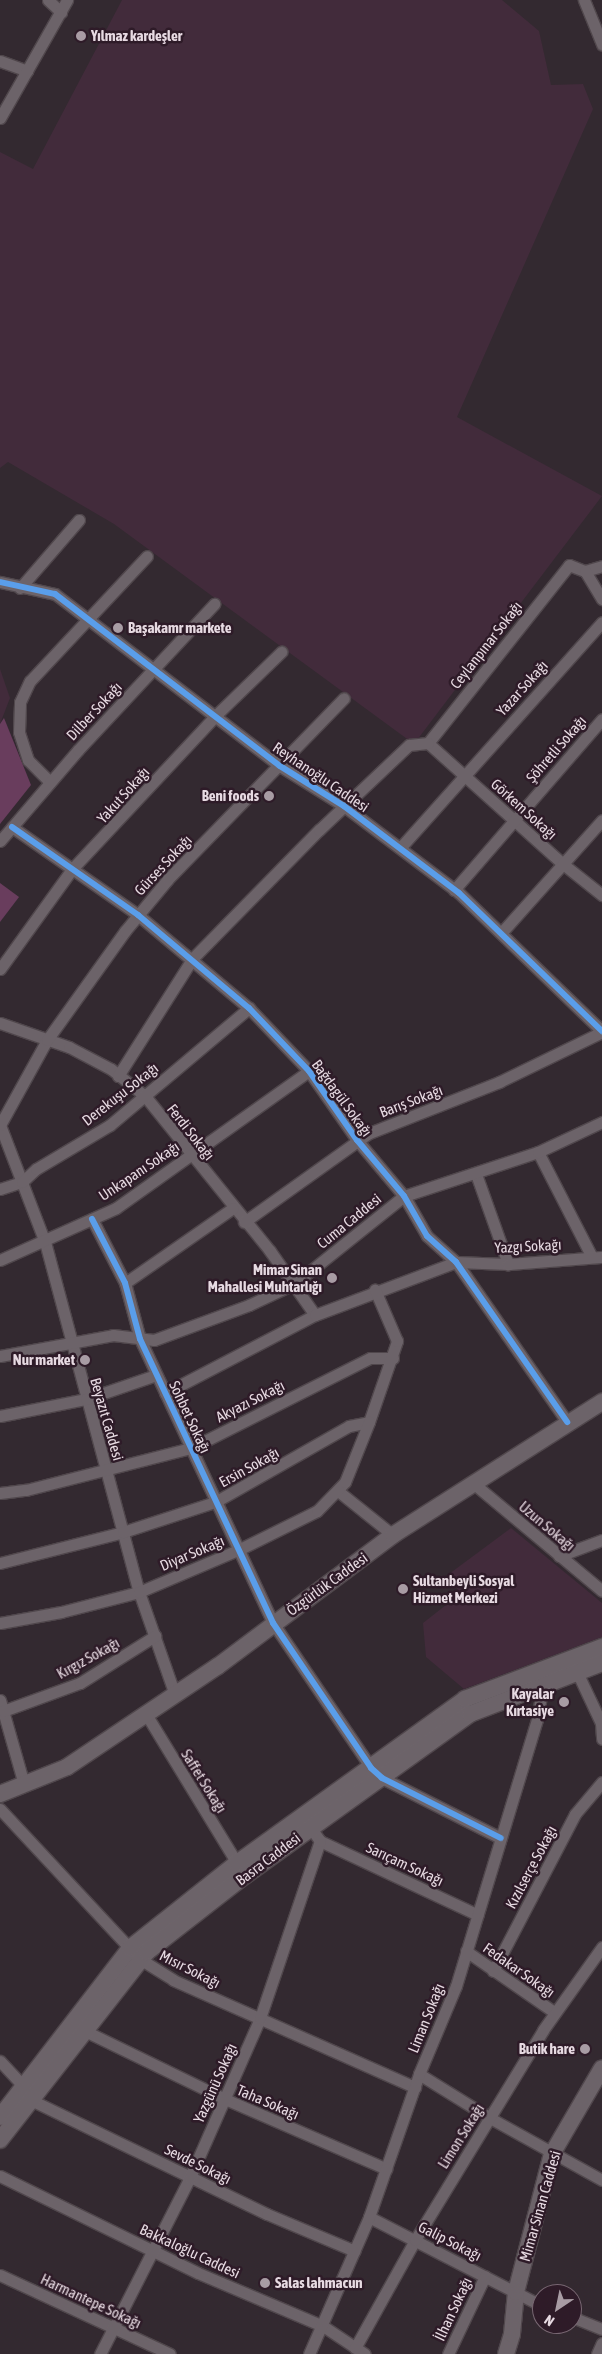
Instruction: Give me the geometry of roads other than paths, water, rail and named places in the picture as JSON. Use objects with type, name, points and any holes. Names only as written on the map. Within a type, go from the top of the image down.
[{"type":"main road","name":"Özgürlük Caddesi","points":[[0,1794],[67,1767],[218,1666],[393,1535],[602,1402]]},
{"type":"main road","name":"Basra Caddesi","points":[[377,1773],[465,1699],[602,1647]]},
{"type":"main road","name":"Basra Caddesi","points":[[0,2117],[27,2093],[85,2031],[135,1954],[307,1822],[377,1773],[470,1714],[543,1684],[602,1663]]},
{"type":"main road","name":"Basra Caddesi","points":[[0,2140],[27,2093],[135,1954],[238,1863],[307,1822]]},
{"type":"main road","name":"Mimar Sinan Caddesi","points":[[506,2354],[512,2334],[516,2292],[552,2154],[602,2068]]},
{"type":"street","points":[[48,0],[61,12]]},
{"type":"street","points":[[0,118],[67,0]]},
{"type":"street","points":[[584,0],[602,44]]},
{"type":"street","points":[[0,61],[27,71]]},
{"type":"street","points":[[20,588],[79,520]]},
{"type":"street","points":[[50,782],[28,760],[19,732],[20,702],[30,681],[147,556]]},
{"type":"street","name":"Ceylanpınar Sokağı","points":[[428,743],[569,565],[585,570]]},
{"type":"street","points":[[602,566],[585,570],[602,599]]},
{"type":"street","name":"Reyhanoğlu Caddesi","points":[[0,582],[20,588],[55,594],[216,715],[280,766],[344,806],[454,890],[502,932],[602,1032]]},
{"type":"street","name":"Dilber Sokağı","points":[[0,841],[50,782],[214,604]]},
{"type":"street","name":"Yazar Sokağı","points":[[400,848],[602,622]]},
{"type":"street","name":"Yakut Sokağı","points":[[0,970],[72,869],[216,715],[281,652]]},
{"type":"street","name":"Gürses Sokağı","points":[[0,1125],[47,1040],[138,915],[168,878],[280,766],[344,698]]},
{"type":"street","name":"Şöhretli Sokağı","points":[[454,890],[602,719]]},
{"type":"street","points":[[118,1076],[193,958],[344,806],[409,745],[428,743]]},
{"type":"street","name":"Görkem Sokağı","points":[[428,743],[563,864],[602,895]]},
{"type":"street","points":[[502,932],[602,820]]},
{"type":"street","name":"Bağdagül Sokağı","points":[[12,828],[138,915],[193,958],[249,1008],[309,1072],[357,1140],[404,1196],[427,1236],[456,1262],[568,1422]]},
{"type":"street","name":"Derekuşu Sokağı","points":[[0,1189],[22,1182],[36,1169],[110,1125],[249,1008]]},
{"type":"street","name":"Ferdi Sokağı","points":[[0,1023],[69,1047],[118,1076],[145,1096],[294,1284],[315,1315]]},
{"type":"street","name":"Barış Sokağı","points":[[244,1222],[357,1140],[499,1082],[602,1032]]},
{"type":"street","name":"Unkapanı Sokağı","points":[[0,1260],[44,1242],[116,1208],[309,1072]]},
{"type":"street","name":"Cuma Caddesi","points":[[0,1356],[69,1341],[113,1335],[154,1340],[249,1305],[294,1284],[404,1196],[476,1174],[538,1152],[602,1122]]},
{"type":"street","name":"Beyazıt Caddesi","points":[[0,1125],[44,1242],[69,1341],[124,1532],[139,1592],[156,1636],[175,1695]]},
{"type":"street","points":[[538,1152],[597,1257]]},
{"type":"street","points":[[476,1174],[508,1264]]},
{"type":"street","points":[[125,1283],[233,1208]]},
{"type":"street","name":"Sohbet Sokağı","points":[[92,1219],[125,1283],[140,1339],[156,1375],[214,1502],[273,1623],[377,1773]]},
{"type":"street","name":"Yazgı Sokağı","points":[[456,1262],[508,1264],[597,1257]]},
{"type":"street","points":[[165,1393],[315,1315],[375,1290],[456,1262]]},
{"type":"street","points":[[369,1422],[393,1358],[396,1335],[375,1290]]},
{"type":"street","name":"Akyazı Sokağı","points":[[0,1493],[26,1490],[190,1448],[370,1358],[393,1358]]},
{"type":"street","points":[[0,1416],[86,1399],[156,1375]]},
{"type":"street","name":"Diyar Sokağı","points":[[0,1623],[62,1612],[139,1592],[238,1550],[317,1511],[338,1491],[351,1471],[369,1422]]},
{"type":"street","name":"Ersin Sokağı","points":[[0,1563],[124,1532],[214,1502],[349,1426],[369,1422]]},
{"type":"street","name":"Uzun Sokağı","points":[[473,1483],[602,1591]]},
{"type":"street","points":[[338,1491],[393,1535]]},
{"type":"street","points":[[559,1556],[602,1540]]},
{"type":"street","name":"Kırgız Sokağı","points":[[2,1705],[80,1683],[156,1636]]},
{"type":"street","points":[[576,1672],[601,1723],[602,1740]]},
{"type":"street","name":"Liman Sokağı","points":[[309,2354],[323,2326],[369,2217],[419,2074],[466,1951],[537,1719],[543,1684]]},
{"type":"street","points":[[2,1705],[24,1784]]},
{"type":"street","name":"Saffet Sokağı","points":[[146,1714],[238,1863]]},
{"type":"street","points":[[377,1773],[501,1838]]},
{"type":"street","name":"Kızılserçe Sokağı","points":[[492,1971],[576,1814],[602,1782]]},
{"type":"street","name":"Mısır Sokağı","points":[[0,1809],[135,1954],[173,1980],[415,2087]]},
{"type":"street","points":[[307,1822],[320,1841]]},
{"type":"street","name":"Sarıçam Sokağı","points":[[320,1841],[478,1914]]},
{"type":"street","name":"Yazgünü Sokağı","points":[[100,2354],[190,2177],[260,2018],[320,1841]]},
{"type":"street","name":"Limon Sokağı","points":[[355,2348],[415,2240],[554,2012],[602,1947]]},
{"type":"street","name":"Fedakar Sokağı","points":[[466,1951],[492,1971],[554,2012]]},
{"type":"street","name":"Taha Sokağı","points":[[85,2031],[225,2099],[387,2169]]},
{"type":"street","name":"Sevde Sokağı","points":[[0,2062],[27,2093],[190,2177],[354,2251]]},
{"type":"street","points":[[419,2074],[552,2154],[602,2180]]},
{"type":"street","name":"Bakkaloğlu Caddesi","points":[[0,2176],[152,2250],[323,2326],[366,2354]]},
{"type":"street","name":"Galip Sokağı","points":[[369,2217],[532,2301]]},
{"type":"street","name":"Harmantepe Sokağı","points":[[0,2276],[170,2354]]},
{"type":"street","name":"İlhan Sokağı","points":[[448,2354],[485,2276]]},
{"type":"street","points":[[582,2321],[602,2329]]},
{"type":"street","points":[[597,2354],[602,2344]]},
{"type":"place","name":"Yılmaz kardeşler","points":[[81,36]]},
{"type":"place","name":"Başakamr markete","points":[[118,628]]},
{"type":"place","name":"Beni foods","points":[[269,796]]},
{"type":"place","name":"Mimar Sinan Mahallesi Muhtarlığı","points":[[332,1278]]},
{"type":"place","name":"Nur market","points":[[85,1360]]},
{"type":"place","name":"Sultanbeyli Sosyal Hizmet Merkezi","points":[[403,1589]]},
{"type":"place","name":"Kayalar Kırtasiye","points":[[564,1702]]},
{"type":"place","name":"Butik hare","points":[[585,2049]]},
{"type":"place","name":"Salas lahmacun","points":[[265,2283]]}]
